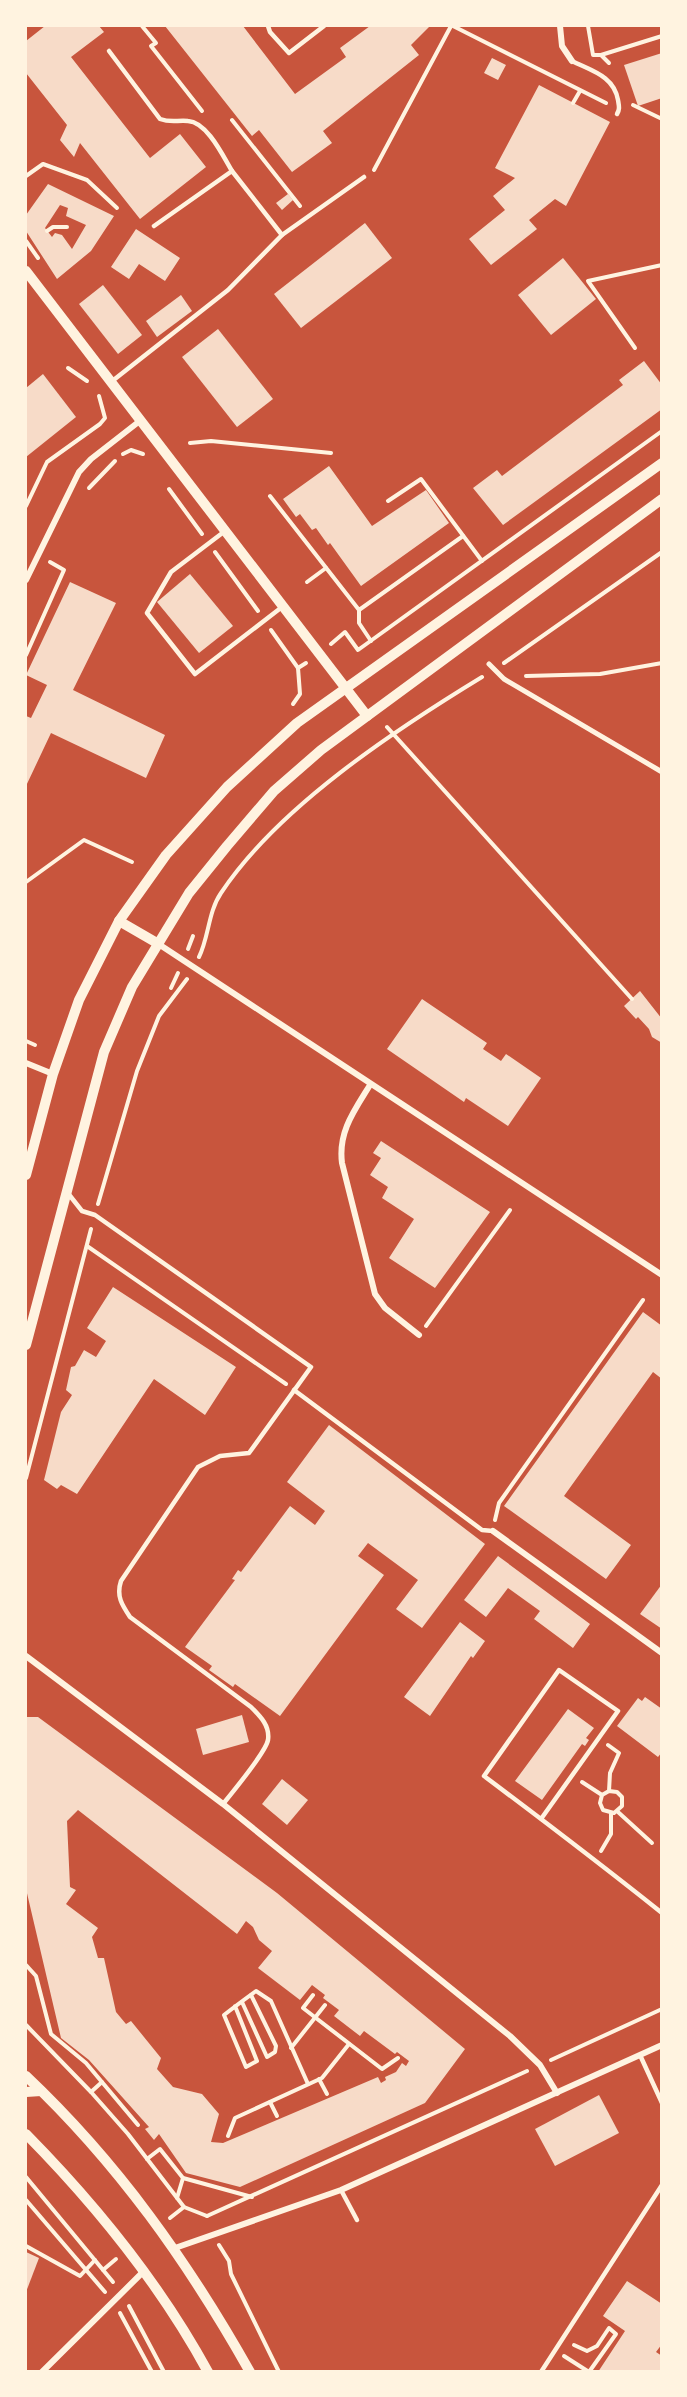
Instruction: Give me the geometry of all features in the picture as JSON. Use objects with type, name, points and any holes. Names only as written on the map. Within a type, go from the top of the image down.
[{"type":"street","points":[[560,26],[562,46],[572,61]]},
{"type":"street","points":[[26,271],[367,716]]},
{"type":"street","points":[[26,580],[79,472],[91,459],[141,419]]},
{"type":"street","points":[[26,1175],[53,1074],[79,1000],[119,921],[166,855],[189,829],[227,787],[297,723],[662,463]]},
{"type":"street","points":[[26,1345],[104,1052],[132,987],[189,893],[274,791],[321,750],[662,500]]},
{"type":"street","points":[[489,664],[504,679],[662,772]]},
{"type":"street","points":[[119,921],[194,967],[369,1085],[509,1172],[662,1275]]},
{"type":"street","points":[[26,1063],[53,1074]]},
{"type":"street","points":[[369,1085],[342,1135],[342,1164],[375,1294],[385,1308],[419,1335]]},
{"type":"street","points":[[493,1531],[662,1653]]},
{"type":"street","points":[[26,1656],[223,1804],[510,2036],[540,2065],[556,2093]]},
{"type":"street","points":[[175,2248],[341,2190],[662,2045]]},
{"type":"street","points":[[26,2076],[101,2156],[175,2248],[250,2372]]},
{"type":"street","points":[[26,2092],[41,2091]]},
{"type":"street","points":[[26,2134],[94,2208],[144,2271],[208,2372]]},
{"type":"street","points":[[42,2372],[144,2271]]},
{"type":"lane","points":[[268,26],[270,32],[289,53],[324,26]]},
{"type":"lane","points":[[109,51],[160,119],[170,123],[190,121],[200,125],[232,171],[282,235]]},
{"type":"lane","points":[[572,61],[610,81],[615,87],[618,112]]},
{"type":"lane","points":[[154,226],[232,171]]},
{"type":"lane","points":[[111,382],[228,290],[282,235],[364,177]]},
{"type":"lane","points":[[225,531],[171,572],[147,613],[195,674],[282,607]]},
{"type":"lane","points":[[68,1192],[82,1211],[95,1215],[311,1366],[249,1453],[220,1456],[208,1460],[190,1476],[172,1509],[121,1581],[118,1589],[121,1603],[130,1617],[251,1707],[267,1728],[268,1742],[223,1804]]},
{"type":"lane","points":[[294,1390],[482,1530],[493,1531]]},
{"type":"lane","points":[[541,1819],[618,1711],[559,1670],[484,1776],[541,1819],[595,1858],[662,1913]]},
{"type":"lane","points":[[640,2055],[662,2103]]},
{"type":"lane","points":[[541,2372],[662,2184]]},
{"type":"lane","points":[[341,2190],[357,2220]]},
{"type":"path","points":[[142,26],[156,43],[152,46],[209,121]]},
{"type":"path","points":[[364,177],[377,168],[452,26],[618,112],[628,103],[662,119]]},
{"type":"path","points":[[588,26],[593,55],[601,55],[662,36]]},
{"type":"path","points":[[601,55],[615,69]]},
{"type":"path","points":[[573,103],[579,91]]},
{"type":"path","points":[[232,120],[308,216]]},
{"type":"path","points":[[26,176],[43,164],[87,180],[117,208]]},
{"type":"path","points":[[47,231],[53,227],[67,227]]},
{"type":"path","points":[[29,246],[34,242]]},
{"type":"path","points":[[635,348],[588,280],[662,265]]},
{"type":"path","points":[[68,368],[85,378],[90,384]]},
{"type":"path","points":[[26,506],[47,462],[105,418],[104,408],[95,391]]},
{"type":"path","points":[[298,668],[345,632],[358,650],[662,431]]},
{"type":"path","points":[[190,443],[211,441],[331,453]]},
{"type":"path","points":[[87,490],[114,461],[130,450],[144,454],[150,463]]},
{"type":"path","points":[[388,501],[421,478],[482,561]]},
{"type":"path","points":[[163,481],[298,668],[300,694],[288,711],[297,723]]},
{"type":"path","points":[[270,496],[359,610],[359,622],[371,641]]},
{"type":"path","points":[[359,610],[463,536]]},
{"type":"path","points":[[26,655],[64,570],[49,561],[54,550]]},
{"type":"path","points":[[179,991],[202,950],[215,904],[227,884],[271,835],[318,792],[393,735],[530,647],[662,552]]},
{"type":"path","points":[[308,582],[326,568]]},
{"type":"path","points":[[504,679],[556,674],[600,674],[662,663]]},
{"type":"path","points":[[387,727],[632,999]]},
{"type":"path","points":[[26,882],[84,840],[132,862]]},
{"type":"path","points":[[26,1041],[35,1046]]},
{"type":"path","points":[[419,1335],[510,1210]]},
{"type":"path","points":[[87,1246],[294,1390]]},
{"type":"path","points":[[493,1531],[499,1503],[643,1300]]},
{"type":"path","points":[[598,1738],[619,1753],[610,1773],[609,1791]]},
{"type":"path","points":[[572,1776],[602,1795]]},
{"type":"path","points":[[602,1795],[609,1791],[617,1792],[622,1797],[622,1806],[618,1812],[611,1814]]},
{"type":"path","points":[[602,1795],[601,1807],[611,1814]]},
{"type":"path","points":[[618,1812],[652,1843]]},
{"type":"path","points":[[595,1858],[606,1847],[611,1834],[611,1814]]},
{"type":"path","points":[[26,1965],[36,1976],[51,2034],[86,2063],[138,2125]]},
{"type":"path","points":[[235,2006],[257,2061],[246,2067],[224,2015],[235,2006],[256,1991],[271,2001],[308,2084]]},
{"type":"path","points":[[242,2002],[267,2057],[275,2052],[276,2046],[251,1995]]},
{"type":"path","points":[[313,1995],[303,2008],[382,2069],[398,2058]]},
{"type":"path","points":[[291,2048],[326,2005]]},
{"type":"path","points":[[26,2025],[91,2092],[184,2207],[207,2216],[662,2009]]},
{"type":"path","points":[[42,2042],[51,2034]]},
{"type":"path","points":[[228,2136],[235,2118],[319,2079],[349,2044]]},
{"type":"path","points":[[319,2079],[327,2094]]},
{"type":"path","points":[[91,2092],[102,2082]]},
{"type":"path","points":[[270,2103],[277,2116]]},
{"type":"path","points":[[147,2159],[160,2149],[183,2178],[252,2197]]},
{"type":"path","points":[[26,2177],[121,2292],[164,2372]]},
{"type":"path","points":[[177,2198],[183,2178]]},
{"type":"path","points":[[26,2200],[112,2302],[152,2372]]},
{"type":"path","points":[[176,2213],[184,2207]]},
{"type":"path","points":[[207,2216],[213,2235],[229,2261],[231,2274],[279,2372]]},
{"type":"path","points":[[26,2246],[80,2276],[95,2260]]},
{"type":"path","points":[[103,2270],[119,2257]]},
{"type":"path","points":[[562,2339],[587,2351],[597,2346],[609,2328],[616,2334],[589,2372],[569,2359]]},
{"type":"building","points":[[45,26],[99,26],[104,32],[71,57],[150,158],[180,134],[206,167],[140,219],[80,143],[74,157],[60,140],[67,125],[26,73],[26,41]]},
{"type":"building","points":[[165,26],[243,26],[295,94],[346,57],[340,48],[370,26],[430,26],[411,45],[419,55],[323,131],[332,143],[292,172],[259,130],[252,136]]},
{"type":"building","points":[[662,53],[662,98],[638,106],[624,65]]},
{"type":"building","points":[[492,58],[506,65],[498,80],[484,73]]},
{"type":"building","points":[[539,85],[610,122],[566,206],[555,199],[529,220],[537,229],[491,265],[469,239],[505,210],[493,196],[515,178],[495,168]]},
{"type":"building","points":[[48,184],[114,216],[91,251],[57,279],[26,231],[26,215]],"holes":[[[60,205],[68,208],[66,216],[86,225],[72,249],[62,235],[55,233],[52,237],[45,228]]]},
{"type":"building","points":[[288,194],[293,200],[282,210],[276,203]]},
{"type":"building","points":[[365,223],[392,258],[301,328],[274,294]]},
{"type":"building","points":[[136,229],[180,258],[165,281],[139,264],[129,279],[111,267]]},
{"type":"building","points":[[563,258],[596,299],[551,335],[518,295]]},
{"type":"building","points":[[103,285],[142,335],[118,354],[79,304]]},
{"type":"building","points":[[181,295],[192,311],[157,337],[146,321]]},
{"type":"building","points":[[218,329],[273,399],[237,427],[182,357]]},
{"type":"building","points":[[644,361],[662,385],[662,409],[503,525],[473,488],[497,470],[502,476],[623,385],[619,380]]},
{"type":"building","points":[[43,374],[76,417],[26,457],[26,388]]},
{"type":"building","points":[[329,466],[372,526],[426,490],[449,523],[361,586],[330,543],[328,545],[316,528],[312,530],[300,514],[296,517],[283,499]]},
{"type":"building","points":[[190,574],[233,626],[199,653],[157,602]]},
{"type":"building","points":[[70,582],[116,603],[73,690],[165,735],[146,778],[51,733],[26,786],[26,716],[31,718],[47,685],[26,675]]},
{"type":"building","points":[[640,991],[662,1019],[662,1043],[652,1037],[649,1029],[624,1006]]},
{"type":"building","points":[[422,999],[487,1043],[483,1049],[501,1061],[506,1054],[541,1078],[508,1126],[466,1098],[464,1102],[387,1049]]},
{"type":"building","points":[[381,1141],[490,1212],[435,1288],[389,1258],[414,1219],[382,1198],[388,1187],[370,1175],[381,1158],[373,1153]]},
{"type":"building","points":[[113,1287],[236,1367],[205,1415],[154,1379],[77,1494],[61,1485],[57,1489],[44,1480],[61,1412],[72,1395],[66,1390],[71,1367],[75,1366],[84,1350],[96,1357],[106,1341],[87,1328]]},
{"type":"building","points":[[643,1312],[662,1326],[662,1379],[653,1372],[564,1496],[631,1545],[606,1579],[504,1506]]},
{"type":"building","points":[[329,1425],[485,1544],[422,1628],[396,1609],[418,1580],[368,1543],[358,1556],[384,1575],[280,1716],[235,1684],[233,1687],[209,1670],[212,1666],[185,1647],[235,1580],[232,1579],[238,1570],[241,1572],[290,1506],[315,1525],[325,1511],[287,1482]]},
{"type":"building","points":[[498,1556],[590,1624],[573,1648],[534,1619],[540,1611],[508,1588],[486,1617],[464,1600]]},
{"type":"building","points":[[662,1584],[662,1629],[640,1614]]},
{"type":"building","points":[[460,1622],[485,1641],[473,1658],[471,1656],[430,1716],[404,1697]]},
{"type":"building","points":[[645,1697],[662,1709],[662,1752],[658,1757],[617,1726],[638,1698],[642,1701]]},
{"type":"building","points":[[568,1709],[594,1728],[586,1738],[589,1740],[585,1746],[582,1744],[542,1800],[515,1781]]},
{"type":"building","points":[[242,1715],[249,1742],[203,1755],[196,1729]]},
{"type":"building","points":[[26,1717],[38,1717],[277,1893],[465,2049],[425,2103],[240,2187],[186,2173],[159,2134],[154,2140],[145,2129],[149,2127],[89,2060],[61,2038],[26,1889]],"holes":[[[78,1810],[237,1934],[246,1921],[253,1927],[259,1940],[272,1951],[258,1968],[300,2000],[312,1985],[325,1995],[323,1998],[339,2010],[334,2016],[360,2036],[364,2031],[395,2054],[397,2052],[409,2061],[406,2066],[402,2063],[396,2072],[385,2077],[386,2080],[381,2083],[378,2077],[223,2143],[211,2142],[219,2114],[202,2094],[173,2087],[157,2069],[161,2058],[131,2021],[126,2024],[116,2012],[104,1958],[98,1958],[92,1937],[98,1928],[66,1904],[76,1890],[70,1887],[67,1821]]]},
{"type":"building","points":[[282,1779],[308,1800],[287,1825],[262,1804]]},
{"type":"building","points":[[599,2095],[619,2133],[555,2166],[535,2129]]},
{"type":"building","points":[[26,2252],[39,2258],[26,2292]]},
{"type":"building","points":[[627,2281],[662,2304],[662,2344],[656,2352],[662,2356],[662,2372],[598,2372],[625,2331],[603,2316]]}]
